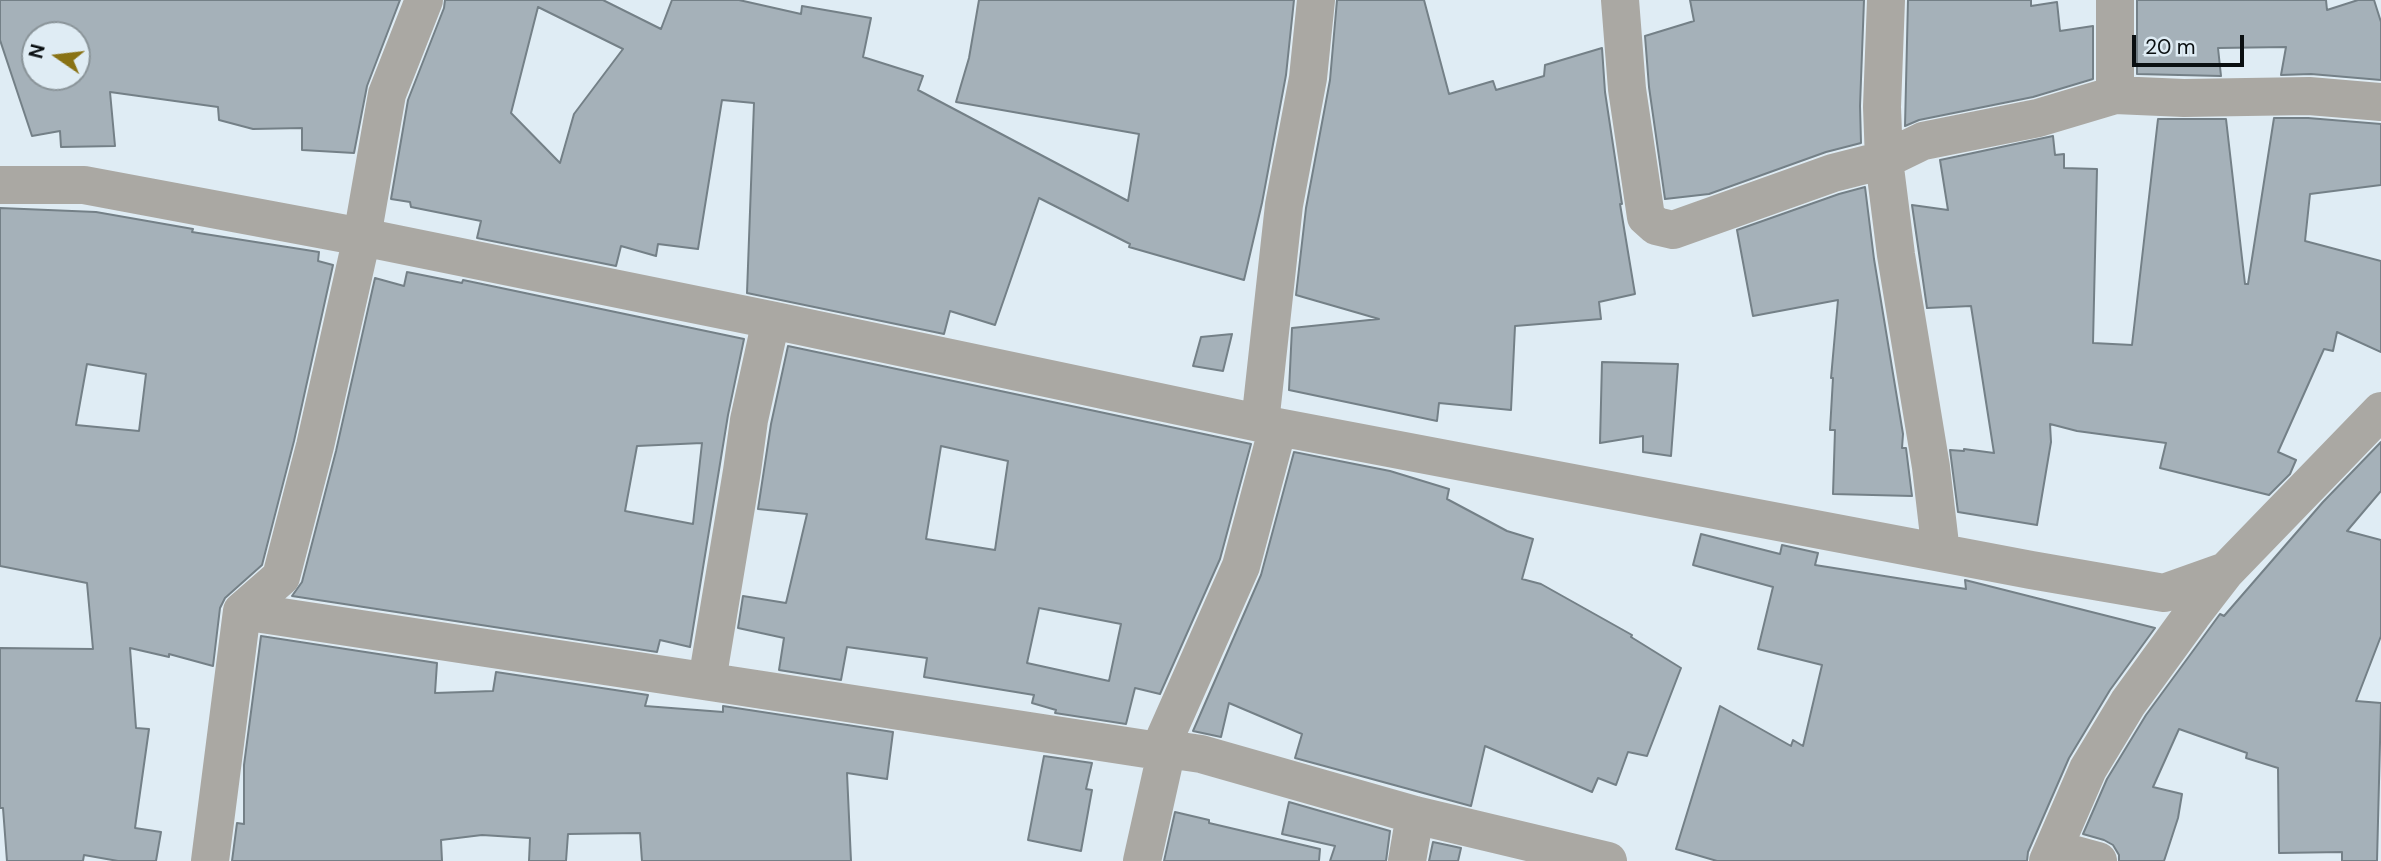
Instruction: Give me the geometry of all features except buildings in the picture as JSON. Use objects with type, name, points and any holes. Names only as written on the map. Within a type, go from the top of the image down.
[{"type":"street","points":[[210,861],[242,611],[281,577],[362,237],[387,94],[424,0]]},
{"type":"street","points":[[1142,861],[1163,750],[1241,566],[1269,425],[1284,205],[1308,78],[1316,0]]},
{"type":"street","points":[[1620,0],[1628,89],[1646,217],[1656,226],[1673,230],[1796,185],[1884,159],[1923,141],[2038,118],[2115,95],[2184,98],[2309,96],[2381,102]]},
{"type":"street","points":[[1886,0],[1882,107],[1884,159],[1896,255],[1931,467],[1941,553]]},
{"type":"street","points":[[2115,0],[2115,95]]},
{"type":"street","points":[[0,185],[84,185],[362,237],[1269,425],[2164,593],[2226,571]]},
{"type":"street","points":[[717,684],[709,670],[749,420],[771,320]]},
{"type":"street","points":[[2098,861],[2051,855],[2088,769],[2128,703],[2226,571],[2381,411]]},
{"type":"street","points":[[242,611],[717,684],[1201,754],[1415,815],[1608,861]]},
{"type":"street","points":[[1407,861],[1415,815]]}]
